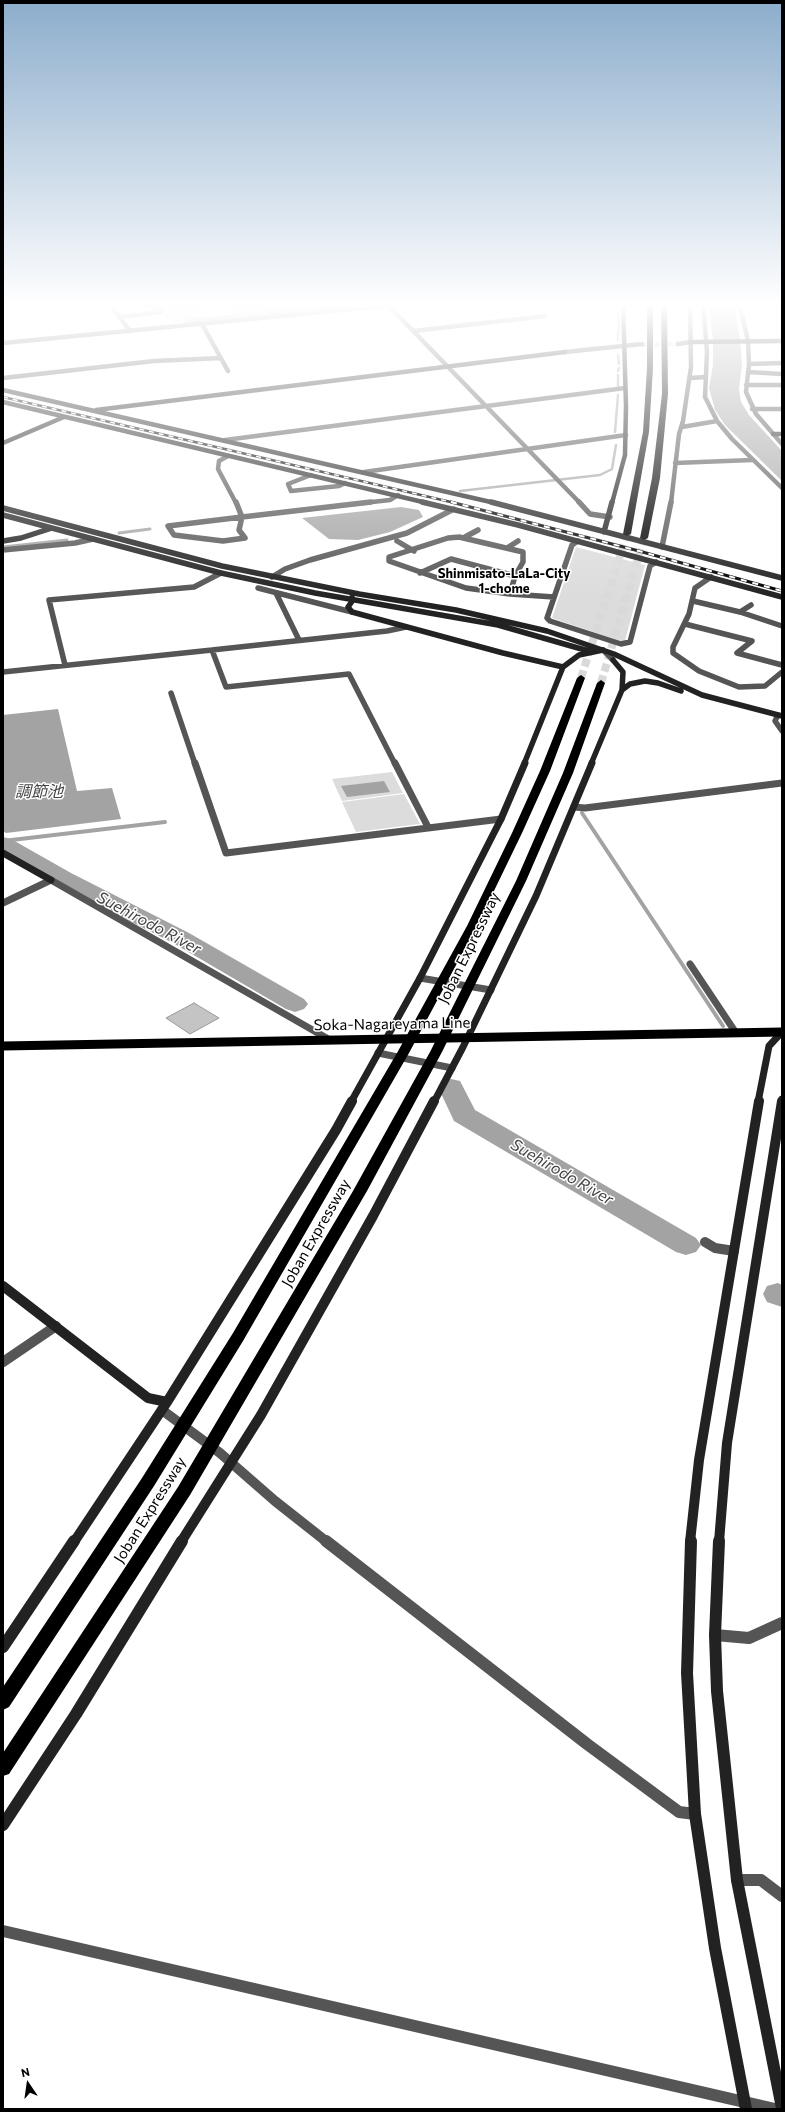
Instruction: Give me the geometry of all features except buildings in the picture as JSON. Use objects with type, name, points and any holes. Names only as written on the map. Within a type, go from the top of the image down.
[{"type":"highway","points":[[627,534],[639,477],[646,432],[648,401]]},
{"type":"highway","points":[[644,538],[655,485],[664,401]]},
{"type":"highway","name":"Joban Expressway","points":[[3,1702],[148,1482],[238,1337],[360,1128],[472,926],[545,771],[581,678]]},
{"type":"highway","name":"Joban Expressway","points":[[3,1768],[74,1662],[184,1491],[269,1348],[432,1059],[497,930],[568,773],[601,683]]},
{"type":"main road","name":"Soka-Nagareyama Line","points":[[3,1046],[782,1032]]},
{"type":"street","points":[[49,401],[501,504],[662,548],[782,578]]},
{"type":"street","points":[[91,410],[168,401]]},
{"type":"street","points":[[482,401],[590,514],[610,517]]},
{"type":"street","points":[[225,440],[229,438],[522,401]]},
{"type":"street","points":[[604,532],[610,517],[625,455],[625,401]]},
{"type":"street","points":[[662,548],[670,514],[679,434],[682,427],[686,401]]},
{"type":"street","points":[[707,401],[717,421],[752,460],[782,488]]},
{"type":"street","points":[[749,401],[752,409],[782,444]]},
{"type":"street","points":[[3,402],[454,509],[578,541],[782,597]]},
{"type":"street","points":[[752,409],[782,409]]},
{"type":"street","points":[[3,443],[64,417]]},
{"type":"street","points":[[682,427],[717,421]]},
{"type":"street","points":[[772,434],[782,434]]},
{"type":"street","points":[[364,472],[369,470],[626,435]]},
{"type":"street","points":[[228,456],[219,461],[218,469],[242,517],[239,530],[245,538],[223,541],[174,535],[168,526],[242,517],[390,500],[398,495]]},
{"type":"street","points":[[675,464],[752,460]]},
{"type":"street","points":[[311,475],[288,484],[292,490],[339,486],[345,483]]},
{"type":"street","points":[[3,508],[168,553],[280,579],[493,618],[547,631],[602,650],[693,692],[742,707]]},
{"type":"street","points":[[272,577],[284,569],[310,560],[407,533],[454,509]]},
{"type":"street","points":[[280,579],[293,571],[314,562],[397,541],[430,528],[461,511]]},
{"type":"street","points":[[3,515],[221,573],[353,600],[498,625],[591,652],[613,660],[681,691]]},
{"type":"street","points":[[3,541],[21,538],[52,528]]},
{"type":"street","points":[[465,537],[478,530]]},
{"type":"street","points":[[510,594],[515,576],[523,562],[523,552],[465,537],[448,538],[389,557],[389,561],[420,573],[475,590],[510,594],[554,598]]},
{"type":"street","points":[[3,550],[75,543],[93,539]]},
{"type":"street","points":[[397,541],[414,550]]},
{"type":"street","points":[[507,548],[518,541]]},
{"type":"street","points":[[578,541],[572,545],[548,618],[550,621],[626,644],[630,642],[650,566],[656,562]]},
{"type":"street","points":[[420,573],[451,559],[515,576]]},
{"type":"street","points":[[65,665],[49,600],[194,586],[221,573]]},
{"type":"street","points":[[711,578],[695,588],[693,601],[685,624],[672,649],[679,659],[705,674],[733,686],[751,688],[765,686],[782,672]]},
{"type":"street","points":[[303,583],[319,589],[350,596],[353,600]]},
{"type":"street","points":[[258,588],[563,667]]},
{"type":"street","points":[[276,593],[299,640]]},
{"type":"street","points":[[352,612],[348,607],[353,600]]},
{"type":"street","points":[[693,601],[740,612],[782,626]]},
{"type":"street","points":[[740,612],[751,605]]},
{"type":"street","points":[[685,624],[752,641],[737,653],[782,665]]},
{"type":"street","points":[[3,672],[393,630],[406,627]]},
{"type":"street","points":[[212,650],[226,687],[349,674],[428,827]]},
{"type":"street","points":[[3,1647],[165,1406],[336,1130],[420,978],[501,819],[548,708],[563,667],[579,655],[602,650]]},
{"type":"street","points":[[3,1825],[76,1714],[230,1462],[261,1415],[369,1223],[468,1038],[536,896],[622,690],[623,672],[602,650]]},
{"type":"street","points":[[622,690],[630,684],[645,681],[658,683],[718,703],[781,714]]},
{"type":"street","points":[[171,693],[226,853],[501,819]]},
{"type":"street","points":[[781,714],[775,721],[782,731]]},
{"type":"street","points":[[574,807],[585,808],[782,783]]},
{"type":"street","points":[[3,853],[330,1040]]},
{"type":"street","points":[[3,903],[51,880]]},
{"type":"street","points":[[690,964],[736,1033]]},
{"type":"street","points":[[420,978],[491,990]]},
{"type":"street","points":[[745,2106],[715,1948],[695,1814],[687,1673],[690,1546],[699,1460],[769,1046],[782,1032]]},
{"type":"street","points":[[378,1053],[452,1068]]},
{"type":"street","points":[[782,1099],[779,1147],[727,1443],[716,1575],[715,1636],[717,1690],[737,1880],[754,1977],[782,2108]]},
{"type":"street","points":[[705,1242],[715,1248],[734,1251]]},
{"type":"street","points":[[3,1286],[148,1398],[165,1406],[275,1501],[587,1744],[679,1812],[695,1814]]},
{"type":"street","points":[[3,1362],[56,1326]]},
{"type":"street","points":[[715,1636],[749,1638],[782,1623]]},
{"type":"street","points":[[737,1880],[761,1880],[782,1896]]},
{"type":"street","points":[[3,1931],[569,2060],[745,2106],[775,2109]]},
{"type":"shaded area","points":[[576,547],[645,565],[625,641],[620,641],[552,618]]},
{"type":"shaded area","points":[[392,772],[403,793],[342,801],[332,779]]},
{"type":"shaded area","points":[[404,794],[420,824],[356,832],[342,802]]},
{"type":"water","points":[[712,401],[741,401],[749,415],[782,451],[782,481],[725,425],[715,410]]},
{"type":"water","points":[[401,507],[419,510],[423,517],[390,532],[358,540],[329,539],[302,518]]},
{"type":"water","name":"調節池","points":[[58,709],[77,791],[112,788],[121,819],[6,833],[3,831],[3,715]]},
{"type":"water","points":[[384,781],[390,792],[347,797],[341,786]]},
{"type":"waterway","points":[[615,432],[618,401]]},
{"type":"waterway","points":[[460,491],[600,475],[612,469],[616,445]]},
{"type":"waterway","points":[[119,533],[150,529]]},
{"type":"waterway","points":[[3,547],[67,540]]},
{"type":"waterway","points":[[582,813],[723,1026]]},
{"type":"waterway","points":[[3,841],[165,822]]},
{"type":"waterway","name":"Suehirodo River","points":[[3,844],[63,878],[181,938],[295,1004]]},
{"type":"waterway","name":"Suehirodo River","points":[[451,1087],[464,1115],[686,1245]]},
{"type":"waterway","name":"Suehirodo River","points":[[778,1294],[782,1296]]},
{"type":"tunnel","points":[[581,678],[627,534]]},
{"type":"tunnel","points":[[601,683],[644,538]]},
{"type":"railway","points":[[18,401],[453,503]]},
{"type":"railway","points":[[453,503],[639,551],[782,591]]},
{"type":"district","name":"Shinmisato-LaLa-City 1-chome","points":[[504,582]]}]
